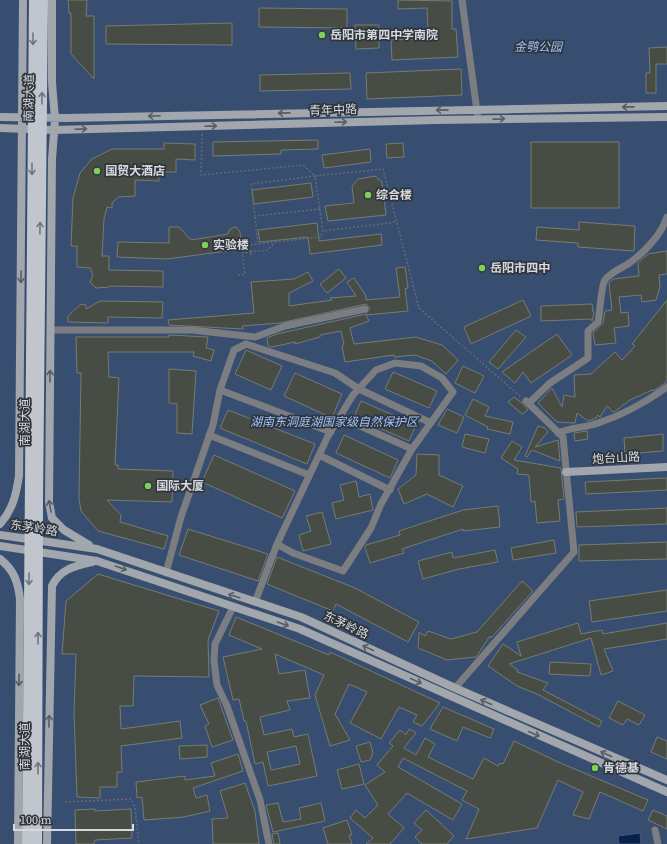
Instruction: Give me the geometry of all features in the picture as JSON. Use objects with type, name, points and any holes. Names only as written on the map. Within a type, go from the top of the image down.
[{"type":"main road","points":[[0,524],[6,517],[14,502],[19,476],[32,129],[23,0]]},
{"type":"main road","name":"南湖大道","points":[[34,0],[32,118],[34,540],[32,807],[37,844]]},
{"type":"main road","name":"南湖大道","points":[[32,118],[43,0]]},
{"type":"main road","points":[[52,0],[52,83],[54,130],[52,160],[48,502],[52,518],[64,530],[97,549]]},
{"type":"main road","name":"青年中路","points":[[0,117],[32,118],[667,106]]},
{"type":"main road","name":"青年中路","points":[[0,128],[54,130],[478,119],[667,116]]},
{"type":"main road","name":"炮台山路","points":[[566,472],[667,467]]},
{"type":"main road","name":"东茅岭路","points":[[0,535],[97,549],[301,617],[455,688],[667,780]]},
{"type":"main road","name":"东茅岭路","points":[[0,546],[97,560],[300,629],[667,792]]},
{"type":"main road","points":[[0,559],[14,574],[18,584],[20,599],[18,844]]},
{"type":"main road","points":[[47,844],[52,586],[55,579],[62,572],[74,566],[97,560]]},
{"type":"main road","points":[[27,844],[32,807]]},
{"type":"street","points":[[462,0],[478,119]]},
{"type":"street","points":[[455,688],[574,552],[563,438],[527,402],[550,383],[588,358],[588,330],[598,322],[604,281],[613,272],[628,264],[644,251],[664,225],[667,217]]},
{"type":"street","points":[[51,330],[192,330],[255,337],[286,326],[365,309]]},
{"type":"street","points":[[166,573],[183,510],[209,435],[220,390],[234,350],[246,344],[336,373],[359,389],[431,422]]},
{"type":"street","points":[[255,602],[277,544],[309,475],[331,432],[359,389],[376,370],[394,363],[421,366],[442,378],[453,392],[412,449],[381,504],[371,528],[343,572],[300,556],[277,544]]},
{"type":"street","points":[[558,433],[570,428],[596,424],[616,416],[636,407],[667,387]]},
{"type":"street","points":[[220,390],[331,432]]},
{"type":"street","points":[[340,417],[412,449]]},
{"type":"street","points":[[209,435],[309,475]]},
{"type":"street","points":[[319,456],[390,490]]},
{"type":"street","points":[[233,607],[215,644],[214,661],[217,685],[227,706],[260,800],[269,844]]},
{"type":"street","points":[[655,830],[658,844]]},
{"type":"path","points":[[202,126],[201,175],[303,164],[315,176],[323,231],[321,237],[250,245],[251,256]]},
{"type":"path","points":[[258,244],[251,184],[383,169],[419,308],[527,402]]},
{"type":"path","points":[[255,216],[320,209]]},
{"type":"path","points":[[323,231],[397,222]]},
{"type":"path","points":[[238,275],[245,274],[242,253],[267,250],[276,242]]},
{"type":"path","points":[[65,802],[131,799],[135,807],[138,844]]},
{"type":"green space","name":"湖南东洞庭湖国家级自然保护区","points":[[0,0],[667,0],[667,844],[0,844]]},
{"type":"shaded area","points":[[640,833],[641,844],[619,844],[618,836]]},
{"type":"building","points":[[68,0],[87,0],[86,16],[94,16],[94,79],[71,54],[71,13],[69,13]]},
{"type":"building","points":[[398,0],[452,1],[452,29],[456,29],[458,57],[392,60],[391,40],[413,39],[412,31],[428,30],[427,8],[398,9]]},
{"type":"building","points":[[259,8],[347,9],[347,28],[259,27]]},
{"type":"building","points":[[232,23],[232,45],[106,44],[106,26]]},
{"type":"building","points":[[355,25],[379,25],[379,48],[356,49]]},
{"type":"building","points":[[667,47],[667,64],[656,64],[656,93],[646,93],[646,73],[650,73],[649,48]]},
{"type":"building","points":[[461,69],[462,95],[367,99],[366,73]]},
{"type":"building","points":[[350,73],[351,89],[260,91],[260,75]]},
{"type":"building","points":[[318,140],[318,149],[281,150],[281,154],[213,156],[213,142]]},
{"type":"building","points":[[531,142],[619,142],[619,208],[531,208]]},
{"type":"building","points":[[164,143],[195,144],[195,160],[176,159],[176,172],[158,172],[159,181],[135,180],[135,196],[118,197],[112,203],[112,208],[107,207],[104,219],[102,256],[109,256],[109,270],[163,271],[163,287],[109,286],[96,288],[90,282],[93,275],[90,268],[77,267],[77,246],[71,246],[73,198],[80,173],[92,159],[112,149],[164,149]]},
{"type":"building","points":[[403,143],[404,157],[387,158],[386,144]]},
{"type":"building","points":[[370,149],[371,162],[324,168],[322,155]]},
{"type":"building","name":"综合楼","points":[[375,176],[382,182],[386,215],[328,221],[325,206],[354,203],[352,186],[358,179]]},
{"type":"building","points":[[311,183],[313,197],[254,204],[252,190]]},
{"type":"building","points":[[579,222],[635,226],[634,251],[578,247],[578,243],[536,240],[537,227],[579,230]]},
{"type":"building","points":[[317,223],[319,241],[381,234],[382,245],[310,254],[308,237],[260,242],[258,230]]},
{"type":"building","name":"实验楼","points":[[169,227],[179,227],[191,240],[228,234],[230,229],[236,227],[240,232],[242,249],[167,259],[117,257],[118,242],[169,243]]},
{"type":"building","points":[[667,251],[667,274],[659,275],[660,287],[656,300],[642,302],[641,295],[619,297],[621,313],[628,312],[629,326],[614,328],[616,343],[595,345],[593,333],[603,323],[605,311],[612,310],[609,283],[613,279],[639,276],[638,263],[648,254]]},
{"type":"building","points":[[405,267],[408,288],[405,289],[408,311],[366,315],[369,321],[350,328],[354,344],[416,337],[442,345],[458,360],[446,374],[432,361],[415,355],[394,357],[394,355],[345,362],[341,331],[320,335],[320,337],[295,344],[295,342],[272,347],[268,346],[267,338],[277,334],[366,314],[370,308],[366,304],[280,323],[242,326],[243,329],[169,325],[168,320],[254,313],[251,282],[294,279],[308,272],[313,281],[289,293],[289,306],[332,300],[330,298],[356,296],[347,282],[354,278],[366,296],[366,300],[400,297],[396,268]]},
{"type":"building","points":[[339,269],[346,278],[327,293],[320,284]]},
{"type":"building","points":[[523,300],[531,316],[471,344],[464,327]]},
{"type":"building","points":[[667,300],[667,380],[665,383],[653,391],[652,390],[630,400],[614,412],[607,406],[600,417],[598,415],[596,418],[588,421],[577,413],[575,423],[557,422],[538,403],[552,388],[562,407],[564,395],[575,397],[574,375],[591,374],[615,352],[622,360],[635,346],[632,344]]},
{"type":"building","points":[[100,301],[163,302],[162,318],[108,317],[108,323],[68,322],[68,316],[81,304],[86,305],[86,309]]},
{"type":"building","points":[[592,304],[594,312],[592,321],[591,319],[541,321],[541,306]]},
{"type":"building","points":[[516,330],[526,337],[498,369],[489,362]]},
{"type":"building","points":[[557,334],[572,355],[531,383],[523,372],[515,383],[502,372]]},
{"type":"building","points":[[169,335],[208,337],[206,348],[214,350],[211,361],[193,356],[194,352],[108,352],[109,377],[119,378],[115,465],[118,465],[118,469],[173,471],[172,502],[107,500],[121,515],[120,522],[168,536],[164,549],[98,531],[81,511],[79,498],[81,373],[77,373],[76,337],[169,337]]},
{"type":"building","points":[[246,350],[282,366],[271,390],[235,374]]},
{"type":"building","points":[[463,366],[484,376],[475,393],[455,383]]},
{"type":"building","points":[[169,369],[196,371],[192,434],[177,433],[177,404],[169,403]]},
{"type":"building","points":[[393,372],[437,391],[429,408],[385,389]]},
{"type":"building","points":[[295,373],[342,394],[332,418],[284,396]]},
{"type":"building","points":[[514,397],[528,410],[522,414],[508,402]]},
{"type":"building","points":[[473,399],[489,407],[485,416],[513,422],[510,434],[487,429],[488,427],[465,415]]},
{"type":"building","points":[[361,401],[416,425],[409,441],[354,417]]},
{"type":"building","points":[[447,409],[464,417],[457,433],[438,425]]},
{"type":"building","points":[[228,410],[315,444],[307,464],[220,428]]},
{"type":"building","points":[[538,426],[545,428],[548,432],[535,447],[558,440],[560,461],[532,450],[527,457],[525,456]]},
{"type":"building","points":[[587,431],[588,439],[575,441],[574,433]]},
{"type":"building","points":[[465,434],[489,439],[485,453],[462,447]]},
{"type":"building","points":[[663,434],[663,451],[625,454],[624,438]]},
{"type":"building","points":[[344,435],[398,460],[390,478],[336,453]]},
{"type":"building","points":[[512,441],[522,447],[514,460],[561,468],[564,499],[558,500],[560,521],[537,523],[535,501],[531,502],[529,475],[517,474],[518,469],[501,458]]},
{"type":"building","points":[[417,454],[439,455],[439,475],[463,486],[453,507],[427,494],[404,504],[398,489],[416,475]]},
{"type":"building","points":[[214,455],[295,491],[282,518],[202,482]]},
{"type":"building","points":[[667,478],[667,490],[586,494],[585,482]]},
{"type":"building","points":[[356,481],[359,497],[370,494],[373,510],[336,519],[332,503],[344,500],[340,485]]},
{"type":"building","points":[[498,506],[500,527],[463,531],[463,529],[402,549],[404,553],[370,563],[365,547],[366,545],[400,535],[399,531],[463,510]]},
{"type":"building","points":[[667,508],[667,524],[577,527],[576,512]]},
{"type":"building","points":[[322,512],[331,544],[303,551],[299,535],[311,531],[306,516]]},
{"type":"building","points":[[188,529],[268,554],[258,581],[179,555]]},
{"type":"building","points":[[554,540],[556,553],[513,560],[511,548]]},
{"type":"building","points":[[667,542],[667,559],[579,561],[579,545]]},
{"type":"building","points":[[495,550],[498,562],[459,569],[423,579],[418,561],[452,552],[453,558]]},
{"type":"building","points":[[277,557],[355,588],[419,622],[408,642],[336,604],[333,611],[267,584]]},
{"type":"building","points":[[98,574],[219,611],[208,640],[209,677],[134,676],[133,706],[120,706],[121,729],[180,721],[182,738],[121,746],[122,772],[117,772],[117,787],[100,787],[100,798],[77,797],[74,713],[76,654],[62,654],[66,601]]},
{"type":"building","points":[[522,581],[533,591],[491,638],[490,636],[476,657],[447,660],[418,648],[419,632],[425,636],[428,631],[451,639],[477,632]]},
{"type":"building","points":[[667,590],[667,611],[592,622],[589,601]]},
{"type":"building","points":[[236,617],[329,655],[330,652],[440,703],[422,726],[413,722],[417,715],[399,707],[381,739],[350,723],[367,692],[349,684],[335,714],[350,740],[330,746],[315,695],[324,675],[275,654],[279,674],[305,670],[310,698],[287,701],[290,710],[260,717],[264,735],[292,729],[294,737],[308,734],[317,776],[268,786],[263,762],[255,764],[246,721],[244,721],[239,699],[233,700],[223,657],[262,649],[229,635]],"holes":[[[296,746],[300,764],[271,770],[267,752]]]},
{"type":"building","points":[[578,623],[581,634],[602,630],[603,634],[667,623],[667,639],[604,649],[613,671],[601,675],[591,638],[509,664],[518,670],[517,672],[548,683],[543,690],[602,721],[599,727],[539,695],[517,686],[488,666],[503,644],[521,656],[517,642]]},
{"type":"building","points":[[550,662],[591,664],[590,676],[549,674]]},
{"type":"building","points":[[218,698],[233,740],[212,747],[205,726],[209,724],[200,705]]},
{"type":"building","points":[[618,701],[645,715],[639,725],[627,719],[623,725],[609,718]]},
{"type":"building","points":[[443,707],[494,729],[490,738],[463,727],[457,741],[430,729]]},
{"type":"building","points":[[409,729],[416,733],[404,748],[416,755],[425,738],[435,744],[428,757],[473,779],[484,758],[498,766],[500,763],[503,764],[514,741],[558,762],[648,800],[643,811],[600,792],[589,819],[573,815],[583,792],[558,780],[537,828],[466,839],[479,809],[462,800],[467,791],[403,758],[398,767],[462,804],[453,820],[407,793],[388,814],[404,828],[390,844],[366,844],[373,838],[350,818],[356,810],[365,818],[378,805],[365,785],[385,772],[377,765],[393,746],[389,743],[400,730],[406,735]]},
{"type":"building","points":[[657,737],[667,741],[667,759],[651,752]]},
{"type":"building","points":[[370,742],[373,753],[370,760],[361,762],[356,746]]},
{"type":"building","points":[[207,745],[207,757],[180,759],[179,746]]},
{"type":"building","points":[[238,754],[243,771],[193,788],[196,798],[207,795],[210,811],[184,817],[144,820],[142,797],[137,798],[136,782],[185,776],[185,780],[215,776],[211,763]]},
{"type":"building","points":[[359,764],[364,784],[342,789],[337,770]]},
{"type":"building","points":[[245,783],[255,811],[259,844],[213,844],[212,819],[228,818],[220,791]]},
{"type":"building","points":[[278,803],[283,822],[301,819],[299,808],[321,803],[325,821],[273,832],[266,805]]},
{"type":"building","points":[[95,809],[95,811],[131,809],[132,838],[95,840],[94,844],[76,844],[75,810]]},
{"type":"building","points":[[426,810],[454,836],[447,844],[422,844],[415,837],[422,830],[414,823]]},
{"type":"building","points":[[653,810],[667,816],[667,829],[648,820]]},
{"type":"building","points":[[347,820],[352,835],[349,835],[352,844],[328,844],[323,828]]},
{"type":"building","points":[[278,833],[280,844],[274,844],[272,834]]},
{"type":"place","name":"岳阳市第四中学南院","points":[[322,35]]},
{"type":"place","name":"国贸大酒店","points":[[97,171]]},
{"type":"place","name":"综合楼","points":[[368,195]]},
{"type":"place","name":"实验楼","points":[[205,245]]},
{"type":"place","name":"岳阳市四中","points":[[482,268]]},
{"type":"place","name":"国际大厦","points":[[148,486]]},
{"type":"place","name":"肯德基","points":[[595,768]]},
{"type":"park label","name":"金鹗公园","points":[[538,47]]}]
